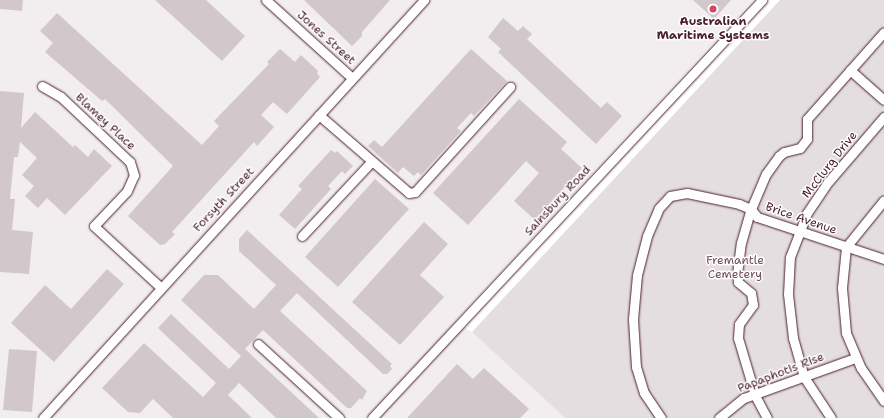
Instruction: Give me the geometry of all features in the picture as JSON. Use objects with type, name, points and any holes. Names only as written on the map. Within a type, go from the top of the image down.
[{"type":"street","name":"Jones Street","points":[[266,0],[352,78]]},
{"type":"street","name":"Forsyth Street","points":[[43,418],[160,287],[424,0]]},
{"type":"street","name":"Sainsbury Road","points":[[372,418],[762,0]]},
{"type":"street","points":[[767,418],[755,395],[738,338],[738,324],[753,305],[751,293],[738,282],[737,274],[741,243],[751,209],[766,174],[779,156],[784,152],[800,148],[807,139],[807,119],[884,32]]},
{"type":"street","points":[[850,70],[884,100]]},
{"type":"street","name":"Blamey Place","points":[[42,86],[61,97],[130,162],[134,175],[127,191],[94,226],[160,287]]},
{"type":"street","points":[[319,115],[371,162],[409,193],[415,192],[510,87]]},
{"type":"street","name":"McClurg Drive","points":[[831,418],[804,377],[793,338],[788,294],[790,257],[799,230],[828,182],[884,117]]},
{"type":"street","points":[[302,236],[371,162]]},
{"type":"street","points":[[661,418],[644,393],[636,367],[633,325],[637,275],[647,236],[659,208],[670,196],[687,193],[751,209]]},
{"type":"street","points":[[884,200],[846,247],[842,288],[842,311],[846,333],[855,358],[884,401]]},
{"type":"street","name":"Brice Avenue","points":[[751,209],[757,217],[884,259]]},
{"type":"street","points":[[258,344],[339,418]]},
{"type":"street","name":"Papaphotis Rise","points":[[719,418],[744,398],[855,358]]},
{"type":"shaded area","points":[[0,0],[753,0],[455,322],[472,332],[565,418],[0,418]]},
{"type":"green space","name":"Fremantle Cemetery","points":[[780,0],[884,0],[884,418],[565,418],[472,332]]},
{"type":"building","points":[[0,0],[23,0],[22,11],[0,9]]},
{"type":"building","points":[[155,0],[206,0],[245,36],[222,61]]},
{"type":"building","points":[[304,0],[390,0],[362,32],[362,36],[352,46]]},
{"type":"building","name":"Australian Maritime Systems","points":[[693,0],[731,0],[714,19]]},
{"type":"building","points":[[57,13],[202,145],[219,126],[214,121],[269,64],[267,62],[280,49],[295,62],[301,55],[318,71],[317,73],[320,77],[287,114],[273,102],[261,115],[274,127],[257,146],[254,142],[172,232],[175,234],[165,244],[160,245],[128,216],[173,166],[105,99],[102,101],[45,52],[53,43],[40,31]]},
{"type":"building","points":[[503,18],[518,31],[523,26],[532,34],[527,39],[601,108],[607,102],[622,116],[596,144],[498,52],[501,49],[488,37]]},
{"type":"building","points":[[471,49],[507,81],[474,116],[471,113],[457,128],[461,131],[421,175],[418,172],[414,176],[403,167],[398,173],[368,146],[374,140],[382,147]]},
{"type":"building","points":[[0,91],[24,93],[21,128],[35,112],[73,147],[75,145],[88,157],[94,149],[112,166],[65,215],[47,198],[38,208],[25,196],[34,186],[22,175],[37,158],[20,142],[18,157],[14,157],[10,199],[15,199],[12,230],[33,232],[29,274],[0,272]]},
{"type":"building","points":[[519,99],[567,142],[561,149],[582,168],[535,220],[514,201],[539,173],[526,161],[468,225],[433,193]]},
{"type":"building","points":[[331,150],[335,153],[337,151],[353,166],[345,174],[342,171],[328,186],[331,189],[295,229],[279,215],[302,189],[298,186]]},
{"type":"building","points":[[375,179],[409,209],[338,287],[305,257]]},
{"type":"building","points":[[424,222],[448,244],[420,275],[444,297],[400,345],[352,302]]},
{"type":"building","points":[[247,230],[392,364],[390,366],[392,369],[387,374],[383,374],[297,293],[280,311],[367,391],[362,400],[360,398],[351,408],[347,408],[263,330],[245,349],[319,418],[276,418],[239,383],[228,395],[252,418],[173,418],[153,399],[140,413],[128,412],[102,388],[144,343],[203,397],[216,383],[158,328],[171,314],[229,369],[241,356],[181,300],[204,275],[218,275],[254,309],[276,285],[239,251],[239,239]]},
{"type":"building","points":[[107,269],[124,284],[54,362],[11,323],[45,285],[71,309]]},
{"type":"building","points":[[9,349],[37,351],[32,412],[3,410]]},
{"type":"building","points":[[457,364],[473,379],[484,368],[529,409],[520,418],[407,418]]},
{"type":"place","name":"Australian Maritime Systems","points":[[713,9]]}]
